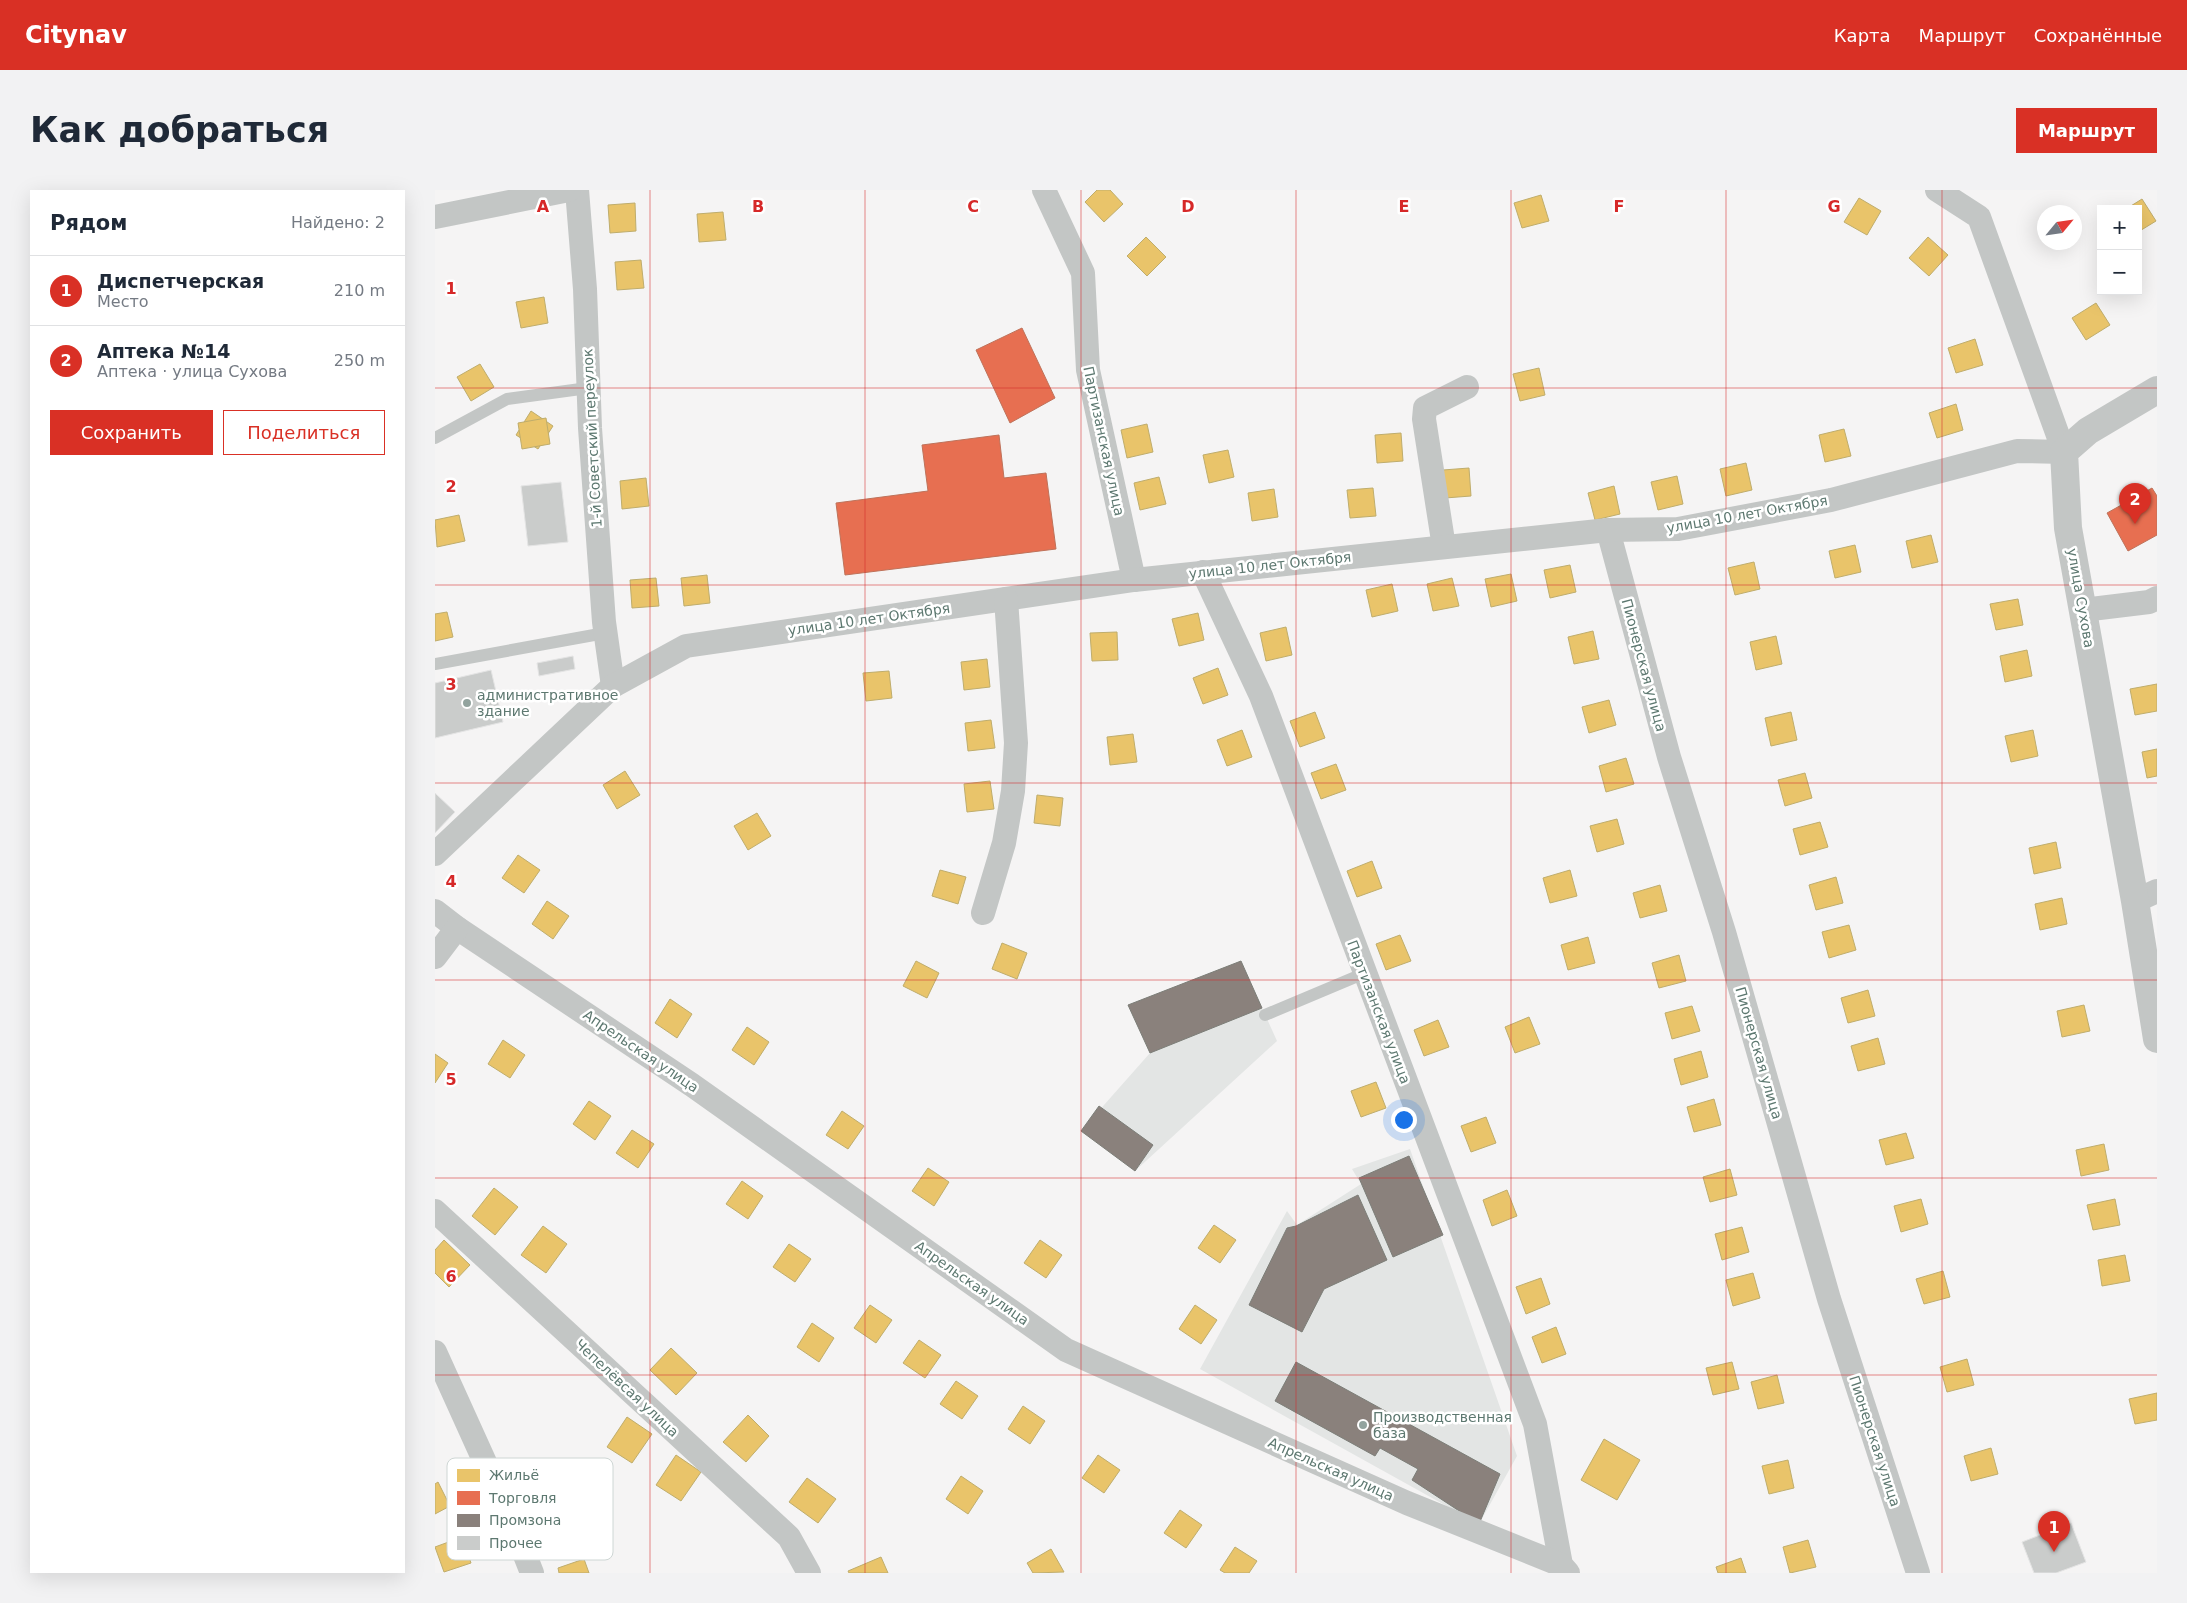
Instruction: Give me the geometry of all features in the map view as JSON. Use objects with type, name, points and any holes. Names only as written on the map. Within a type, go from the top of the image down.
[{"type":"street","points":[[435,217],[569,190]]},
{"type":"street","name":"1-й Советский переулок","points":[[577,190],[585,289],[588,388],[605,633],[613,686]]},
{"type":"street","name":"Партизанская улица","points":[[1044,190],[1083,273],[1087,370],[1134,580]]},
{"type":"street","name":"улица Сухова","points":[[1937,190],[1979,217],[2064,452],[2068,528],[2083,610],[2146,896],[2157,1039]]},
{"type":"street","points":[[1444,547],[1424,419],[1425,408],[1467,387]]},
{"type":"street","points":[[2064,452],[2088,432],[2157,390]]},
{"type":"street","name":"улица 10 лет Октября","points":[[435,854],[613,686],[686,646],[1134,580],[1608,530],[1678,529],[1831,500],[2017,451],[2064,452]]},
{"type":"street","name":"Пионерская улица","points":[[1608,530],[1669,757],[1732,960],[1829,1299],[1918,1573]]},
{"type":"street","name":"Партизанская улица","points":[[1203,572],[1261,696],[1535,1424],[1564,1569]]},
{"type":"street","points":[[2083,610],[2149,602],[2157,598]]},
{"type":"street","points":[[983,913],[1004,843],[1013,782],[1016,743],[1006,599]]},
{"type":"street","name":"Апрельская улица","points":[[435,911],[457,928],[692,1085],[1066,1350],[1407,1503],[1564,1569]]},
{"type":"street","points":[[435,957],[457,928]]},
{"type":"street","name":"Чепелёвсая улица","points":[[435,1211],[789,1537],[809,1573]]},
{"type":"street","points":[[435,1352],[483,1458]]},
{"type":"street","points":[[528,1560],[533,1573]]},
{"type":"lane","points":[[435,438],[507,399],[588,388]]},
{"type":"lane","points":[[435,664],[605,633]]},
{"type":"lane","points":[[1265,1015],[1365,973]]},
{"type":"shaded area","points":[[1241,961],[1277,1041],[1135,1171],[1081,1131],[1150,1053],[1128,1005]]},
{"type":"shaded area","points":[[1410,1149],[1517,1456],[1479,1524],[1200,1369],[1287,1211],[1297,1225],[1361,1184],[1352,1169]]},
{"type":"building: Жильё","points":[[1097,190],[1110,190],[1123,204],[1104,222],[1085,202]]},
{"type":"building: Жильё","points":[[1541,195],[1549,221],[1522,228],[1514,203]]},
{"type":"building: Жильё","points":[[1859,198],[1881,211],[1867,235],[1844,222]]},
{"type":"building: Жильё","points":[[2142,199],[2156,221],[2142,230],[2142,205],[2132,205]]},
{"type":"building: Жильё","points":[[635,203],[636,231],[610,233],[608,205]]},
{"type":"building: Жильё","points":[[723,212],[726,240],[699,242],[697,214]]},
{"type":"building: Жильё","points":[[1146,237],[1166,257],[1147,276],[1127,256]]},
{"type":"building: Жильё","points":[[1928,237],[1948,255],[1929,276],[1909,258]]},
{"type":"building: Жильё","points":[[641,260],[644,288],[617,290],[615,262]]},
{"type":"building: Жильё","points":[[544,297],[548,323],[521,328],[516,302]]},
{"type":"building: Жильё","points":[[2096,303],[2110,325],[2086,340],[2072,318]]},
{"type":"building: Жильё","points":[[1975,339],[1983,365],[1956,373],[1948,348]]},
{"type":"building: Жильё","points":[[480,364],[494,387],[471,401],[457,377]]},
{"type":"building: Жильё","points":[[1539,368],[1545,395],[1520,401],[1513,374]]},
{"type":"building: Жильё","points":[[1956,404],[1963,430],[1937,438],[1929,413]]},
{"type":"building: Жильё","points":[[531,411],[553,426],[538,449],[516,435]]},
{"type":"building: Жильё","points":[[546,418],[550,444],[522,449],[518,423]]},
{"type":"building: Жильё","points":[[1147,424],[1153,452],[1127,458],[1121,430]]},
{"type":"building: Жильё","points":[[1844,429],[1851,456],[1825,462],[1819,435]]},
{"type":"building: Жильё","points":[[1401,433],[1403,461],[1377,463],[1375,435]]},
{"type":"building: Жильё","points":[[1228,450],[1234,477],[1209,483],[1203,455]]},
{"type":"building: Жильё","points":[[1746,463],[1752,490],[1726,496],[1720,469]]},
{"type":"building: Жильё","points":[[1469,468],[1471,496],[1445,498],[1443,470]]},
{"type":"building: Жильё","points":[[1677,476],[1683,504],[1658,510],[1651,482]]},
{"type":"building: Жильё","points":[[1159,477],[1166,504],[1140,510],[1134,483]]},
{"type":"building: Жильё","points":[[646,478],[649,506],[622,509],[620,481]]},
{"type":"building: Жильё","points":[[1614,486],[1620,514],[1595,520],[1588,493]]},
{"type":"building: Жильё","points":[[1373,488],[1376,516],[1350,518],[1347,490]]},
{"type":"building: Жильё","points":[[1274,489],[1278,517],[1252,521],[1248,493]]},
{"type":"building: Жильё","points":[[459,515],[465,541],[437,547],[435,520]]},
{"type":"building: Жильё","points":[[1931,535],[1938,562],[1912,568],[1906,541]]},
{"type":"building: Жильё","points":[[1855,545],[1861,572],[1835,578],[1829,551]]},
{"type":"building: Жильё","points":[[1754,562],[1760,589],[1735,595],[1728,568]]},
{"type":"building: Жильё","points":[[1570,565],[1576,592],[1550,598],[1544,570]]},
{"type":"building: Жильё","points":[[1511,574],[1517,601],[1491,607],[1485,579]]},
{"type":"building: Жильё","points":[[707,575],[710,603],[684,606],[681,578]]},
{"type":"building: Жильё","points":[[656,578],[659,606],[632,608],[630,580]]},
{"type":"building: Жильё","points":[[1452,578],[1459,606],[1433,611],[1427,584]]},
{"type":"building: Жильё","points":[[1392,584],[1398,611],[1372,617],[1366,590]]},
{"type":"building: Жильё","points":[[2018,599],[2023,625],[1996,630],[1990,604]]},
{"type":"building: Жильё","points":[[447,612],[453,637],[435,641],[435,614]]},
{"type":"building: Жильё","points":[[1198,613],[1204,640],[1179,646],[1172,619]]},
{"type":"building: Жильё","points":[[1286,627],[1292,655],[1266,661],[1260,633]]},
{"type":"building: Жильё","points":[[1593,631],[1599,659],[1574,664],[1568,637]]},
{"type":"building: Жильё","points":[[1117,632],[1118,660],[1092,661],[1090,633]]},
{"type":"building: Жильё","points":[[1776,636],[1782,664],[1756,670],[1750,642]]},
{"type":"building: Жильё","points":[[2027,650],[2032,676],[2005,682],[2000,656]]},
{"type":"building: Жильё","points":[[987,659],[990,687],[964,690],[961,662]]},
{"type":"building: Жильё","points":[[1218,668],[1228,695],[1203,704],[1193,678]]},
{"type":"building: Жильё","points":[[889,671],[892,698],[866,701],[863,673]]},
{"type":"building: Жильё","points":[[2157,684],[2157,711],[2135,715],[2130,689]]},
{"type":"building: Жильё","points":[[1609,700],[1616,725],[1589,733],[1582,707]]},
{"type":"building: Жильё","points":[[1315,712],[1325,738],[1300,747],[1290,721]]},
{"type":"building: Жильё","points":[[1791,712],[1797,740],[1771,746],[1765,718]]},
{"type":"building: Жильё","points":[[991,720],[995,748],[968,751],[965,723]]},
{"type":"building: Жильё","points":[[1242,730],[1252,757],[1227,766],[1217,740]]},
{"type":"building: Жильё","points":[[2033,730],[2038,756],[2011,762],[2005,736]]},
{"type":"building: Жильё","points":[[1133,734],[1137,762],[1110,765],[1107,737]]},
{"type":"building: Жильё","points":[[2157,749],[2157,776],[2147,778],[2142,752]]},
{"type":"building: Жильё","points":[[1626,758],[1634,784],[1606,792],[1599,766]]},
{"type":"building: Жильё","points":[[1336,764],[1346,790],[1321,799],[1311,773]]},
{"type":"building: Жильё","points":[[625,771],[640,795],[617,809],[603,785]]},
{"type":"building: Жильё","points":[[1805,773],[1812,798],[1785,806],[1778,780]]},
{"type":"building: Жильё","points":[[990,781],[994,809],[967,812],[964,784]]},
{"type":"building: Жильё","points":[[1037,795],[1063,798],[1060,826],[1034,823]]},
{"type":"building: Жильё","points":[[757,813],[771,836],[748,850],[734,826]]},
{"type":"building: Жильё","points":[[1617,819],[1624,844],[1597,852],[1590,826]]},
{"type":"building: Жильё","points":[[1820,822],[1828,847],[1800,855],[1793,829]]},
{"type":"building: Жильё","points":[[2056,842],[2061,868],[2034,874],[2029,848]]},
{"type":"building: Жильё","points":[[518,855],[540,870],[524,893],[502,878]]},
{"type":"building: Жильё","points":[[1372,861],[1382,888],[1357,897],[1347,871]]},
{"type":"building: Жильё","points":[[940,870],[966,877],[958,904],[932,896]]},
{"type":"building: Жильё","points":[[1570,870],[1577,896],[1550,903],[1543,878]]},
{"type":"building: Жильё","points":[[1836,877],[1843,903],[1816,910],[1809,885]]},
{"type":"building: Жильё","points":[[1660,885],[1667,911],[1640,918],[1633,893]]},
{"type":"building: Жильё","points":[[2062,898],[2067,924],[2040,930],[2035,904]]},
{"type":"building: Жильё","points":[[547,901],[569,916],[553,939],[532,924]]},
{"type":"building: Жильё","points":[[1849,925],[1856,950],[1829,958],[1822,932]]},
{"type":"building: Жильё","points":[[1400,935],[1411,961],[1386,970],[1376,944]]},
{"type":"building: Жильё","points":[[1588,937],[1595,963],[1568,970],[1561,945]]},
{"type":"building: Жильё","points":[[1002,943],[1027,953],[1017,979],[992,969]]},
{"type":"building: Жильё","points":[[1679,955],[1686,981],[1659,988],[1652,963]]},
{"type":"building: Жильё","points":[[916,961],[939,973],[927,998],[903,986]]},
{"type":"building: Жильё","points":[[1868,990],[1875,1016],[1848,1023],[1841,998]]},
{"type":"building: Жильё","points":[[670,999],[692,1014],[677,1038],[655,1023]]},
{"type":"building: Жильё","points":[[2084,1005],[2090,1031],[2062,1037],[2057,1011]]},
{"type":"building: Жильё","points":[[1692,1006],[1700,1031],[1672,1039],[1665,1013]]},
{"type":"building: Жильё","points":[[1529,1017],[1540,1044],[1515,1053],[1505,1027]]},
{"type":"building: Жильё","points":[[1438,1020],[1449,1047],[1424,1056],[1414,1030]]},
{"type":"building: Жильё","points":[[747,1027],[769,1042],[754,1065],[732,1050]]},
{"type":"building: Жильё","points":[[1878,1038],[1885,1064],[1858,1071],[1851,1046]]},
{"type":"building: Жильё","points":[[503,1040],[525,1055],[510,1078],[488,1064]]},
{"type":"building: Жильё","points":[[1701,1051],[1708,1077],[1681,1085],[1674,1059]]},
{"type":"building: Жильё","points":[[435,1054],[448,1063],[435,1083]]},
{"type":"building: Жильё","points":[[1376,1082],[1386,1108],[1361,1117],[1351,1091]]},
{"type":"building: Жильё","points":[[1714,1099],[1721,1125],[1694,1132],[1687,1107]]},
{"type":"building: Жильё","points":[[589,1101],[611,1116],[595,1140],[573,1124]]},
{"type":"building: Жильё","points":[[842,1111],[864,1126],[848,1149],[826,1135]]},
{"type":"building: Жильё","points":[[1486,1117],[1496,1143],[1471,1152],[1461,1126]]},
{"type":"building: Жильё","points":[[632,1130],[654,1144],[638,1168],[616,1153]]},
{"type":"building: Жильё","points":[[1906,1133],[1914,1158],[1886,1165],[1879,1140]]},
{"type":"building: Жильё","points":[[2104,1144],[2109,1170],[2081,1176],[2076,1150]]},
{"type":"building: Жильё","points":[[928,1168],[949,1182],[934,1206],[912,1191]]},
{"type":"building: Жильё","points":[[1730,1169],[1737,1195],[1710,1202],[1703,1177]]},
{"type":"building: Жильё","points":[[742,1181],[763,1196],[748,1219],[726,1204]]},
{"type":"building: Жильё","points":[[494,1188],[518,1207],[495,1235],[472,1216]]},
{"type":"building: Жильё","points":[[1507,1190],[1517,1216],[1492,1226],[1483,1200]]},
{"type":"building: Жильё","points":[[1921,1199],[1928,1224],[1901,1232],[1894,1206]]},
{"type":"building: Жильё","points":[[2115,1199],[2120,1225],[2093,1230],[2087,1205]]},
{"type":"building: Жильё","points":[[1214,1225],[1236,1240],[1220,1263],[1198,1248]]},
{"type":"building: Жильё","points":[[543,1226],[567,1244],[546,1273],[521,1255]]},
{"type":"building: Жильё","points":[[1742,1227],[1749,1252],[1722,1260],[1715,1234]]},
{"type":"building: Жильё","points":[[444,1240],[470,1265],[449,1287],[435,1273],[435,1250]]},
{"type":"building: Жильё","points":[[1040,1240],[1062,1255],[1046,1278],[1024,1263]]},
{"type":"building: Жильё","points":[[789,1244],[811,1259],[795,1282],[773,1267]]},
{"type":"building: Жильё","points":[[2125,1255],[2130,1281],[2102,1286],[2098,1260]]},
{"type":"building: Жильё","points":[[1943,1271],[1950,1297],[1924,1304],[1916,1279]]},
{"type":"building: Жильё","points":[[1753,1273],[1760,1298],[1733,1306],[1726,1280]]},
{"type":"building: Жильё","points":[[1541,1278],[1550,1304],[1526,1314],[1516,1287]]},
{"type":"building: Жильё","points":[[870,1305],[892,1320],[876,1343],[854,1328]]},
{"type":"building: Жильё","points":[[1195,1305],[1217,1320],[1201,1344],[1179,1329]]},
{"type":"building: Жильё","points":[[812,1323],[834,1338],[819,1362],[797,1347]]},
{"type":"building: Жильё","points":[[1556,1327],[1566,1354],[1542,1363],[1532,1337]]},
{"type":"building: Жильё","points":[[919,1340],[941,1355],[925,1378],[903,1363]]},
{"type":"building: Жильё","points":[[671,1348],[697,1373],[676,1395],[650,1370]]},
{"type":"building: Жильё","points":[[1967,1359],[1974,1385],[1947,1392],[1940,1367]]},
{"type":"building: Жильё","points":[[1732,1362],[1739,1389],[1713,1395],[1706,1368]]},
{"type":"building: Жильё","points":[[1777,1375],[1784,1403],[1758,1409],[1751,1382]]},
{"type":"building: Жильё","points":[[956,1381],[978,1396],[962,1419],[940,1404]]},
{"type":"building: Жильё","points":[[2157,1393],[2157,1420],[2135,1424],[2129,1399]]},
{"type":"building: Жильё","points":[[1023,1406],[1045,1421],[1030,1444],[1008,1429]]},
{"type":"building: Жильё","points":[[748,1415],[769,1436],[746,1462],[723,1442]]},
{"type":"building: Жильё","points":[[627,1417],[652,1434],[632,1463],[607,1447]]},
{"type":"building: Жильё","points":[[1604,1439],[1640,1460],[1617,1500],[1581,1480]]},
{"type":"building: Жильё","points":[[1991,1448],[1998,1474],[1971,1481],[1964,1456]]},
{"type":"building: Жильё","points":[[676,1455],[701,1472],[681,1501],[656,1485]]},
{"type":"building: Жильё","points":[[1098,1455],[1120,1470],[1104,1493],[1082,1478]]},
{"type":"building: Жильё","points":[[1788,1460],[1794,1488],[1769,1494],[1762,1466]]},
{"type":"building: Жильё","points":[[961,1476],[983,1491],[968,1514],[946,1499]]},
{"type":"building: Жильё","points":[[807,1478],[836,1499],[818,1523],[789,1502]]},
{"type":"building: Жильё","points":[[438,1482],[447,1500],[447,1508],[435,1514],[435,1484]]},
{"type":"building: Жильё","points":[[1180,1510],[1202,1525],[1186,1548],[1164,1533]]},
{"type":"building: Жильё","points":[[1808,1540],[1816,1567],[1790,1573],[1783,1547]]},
{"type":"building: Жильё","points":[[447,1543],[447,1560],[470,1560],[471,1563],[444,1572],[435,1547]]},
{"type":"building: Жильё","points":[[1235,1547],[1257,1561],[1249,1573],[1225,1573],[1220,1570]]},
{"type":"building: Жильё","points":[[1051,1549],[1064,1572],[1033,1573],[1027,1563]]},
{"type":"building: Жильё","points":[[881,1557],[888,1573],[849,1573],[848,1571]]},
{"type":"building: Жильё","points":[[1741,1558],[1746,1573],[1718,1573],[1716,1567]]},
{"type":"building: Жильё","points":[[584,1560],[589,1573],[559,1573],[558,1568]]},
{"type":"building: Торговля","points":[[1022,328],[1055,398],[1010,423],[976,350]]},
{"type":"building: Торговля","points":[[999,435],[1004,478],[1046,473],[1056,549],[845,575],[836,503],[928,491],[922,445]]},
{"type":"building: Торговля","points":[[2152,488],[2157,496],[2157,535],[2128,551],[2107,513]]},
{"type":"building: Промзона","points":[[1241,961],[1262,1008],[1150,1053],[1128,1005]]},
{"type":"building: Промзона","points":[[1099,1106],[1153,1145],[1135,1171],[1081,1131]]},
{"type":"building: Промзона","points":[[1409,1156],[1443,1235],[1393,1257],[1359,1178]]},
{"type":"building: Промзона","points":[[1358,1195],[1387,1260],[1324,1289],[1302,1332],[1249,1305],[1287,1228],[1296,1226]]},
{"type":"building: Промзона","name":"Производственная база","points":[[1296,1362],[1500,1474],[1479,1524],[1412,1480],[1418,1469],[1380,1448],[1375,1456],[1275,1401]]},
{"type":"building: Прочее","points":[[561,482],[568,542],[528,546],[521,486]]},
{"type":"building: Прочее","name":"административное здание","points":[[573,656],[575,669],[539,676],[537,663]]},
{"type":"building: Прочее","name":"административное здание","points":[[491,670],[503,722],[435,738],[435,683]]},
{"type":"building: Прочее","points":[[435,793],[455,812],[435,833]]},
{"type":"building: Прочее","points":[[2071,1523],[2086,1562],[2056,1573],[2034,1573],[2022,1542]]},
{"type":"place","name":"Аптека №14","points":[[2135,524]]},
{"type":"place","name":"административное здание","points":[[467,703]]},
{"type":"place","name":"Производственная база","points":[[1363,1425]]},
{"type":"place","name":"Диспетчерская","points":[[2054,1552]]}]
